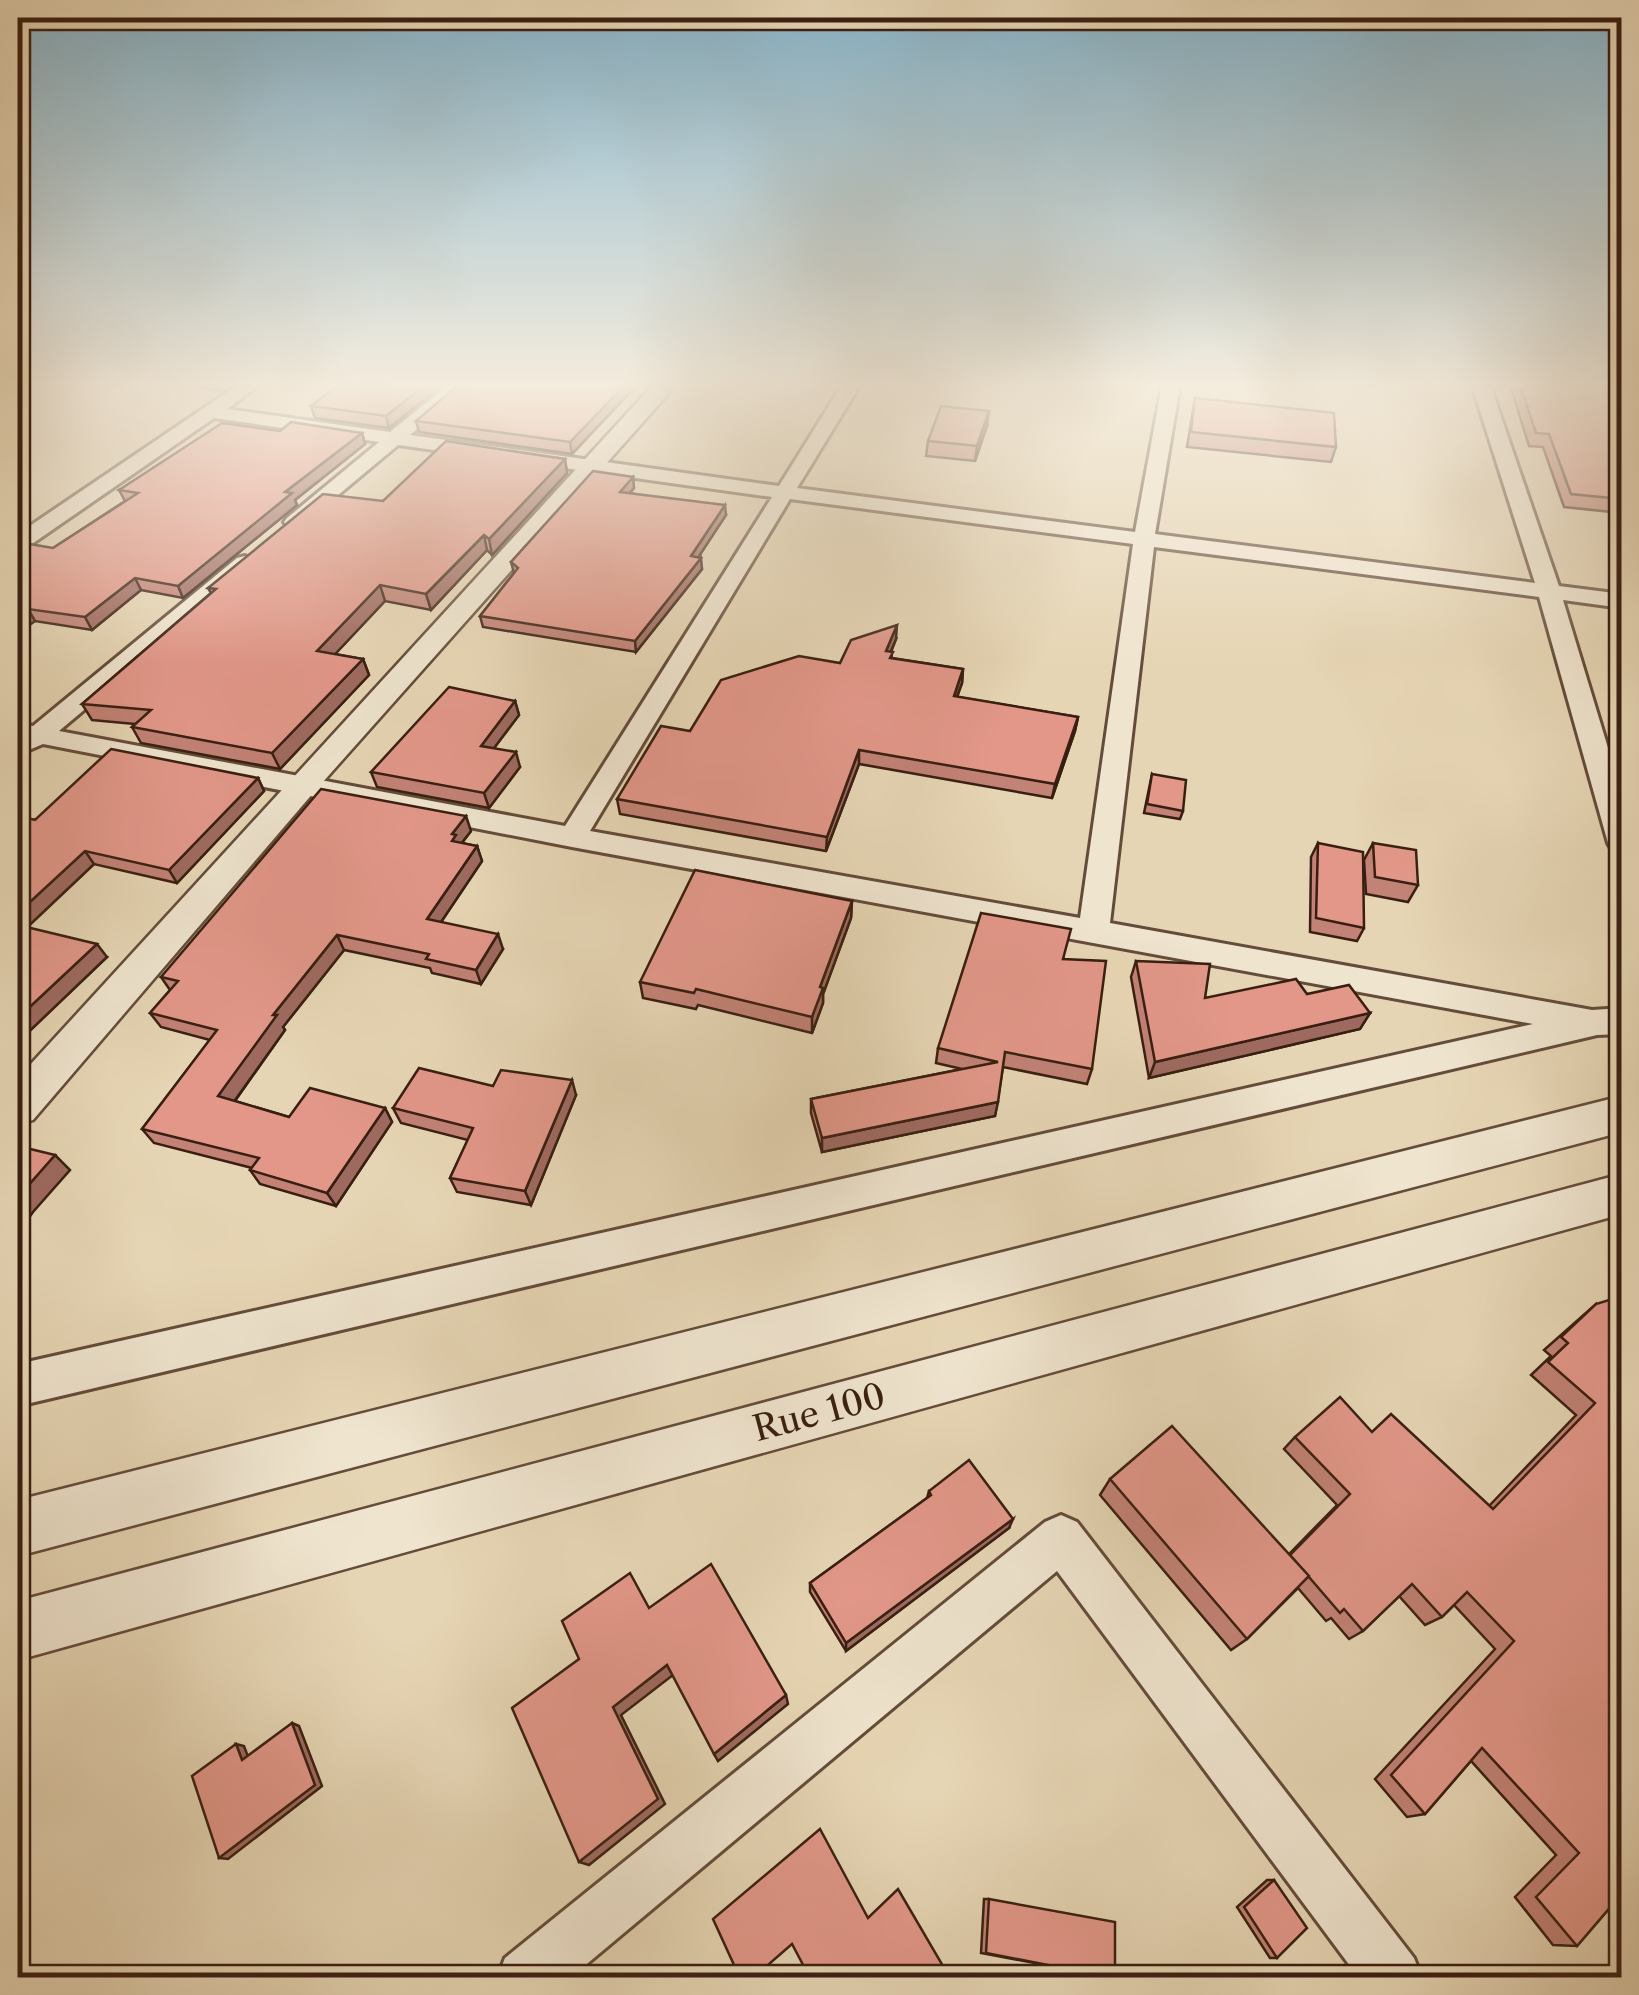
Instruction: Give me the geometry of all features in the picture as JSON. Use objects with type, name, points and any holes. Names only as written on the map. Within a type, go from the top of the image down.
[{"type":"street","points":[[18,544],[115,478]]},
{"type":"street","points":[[24,739],[347,478]]},
{"type":"street","points":[[18,1107],[302,784],[585,478]]},
{"type":"street","points":[[679,478],[1622,600]]},
{"type":"street","points":[[572,836],[795,478]]},
{"type":"street","points":[[1094,929],[1155,478]]},
{"type":"street","points":[[1512,478],[1622,843]]},
{"type":"street","points":[[24,739],[302,784],[1609,1022]]},
{"type":"street","points":[[18,1385],[1609,1022]]},
{"type":"street","points":[[18,1528],[1622,1114]]},
{"type":"street","name":"Rue 100","points":[[18,1630],[1622,1194]]},
{"type":"street","points":[[525,1978],[1061,1538],[1394,1978]]},
{"type":"building","points":[[137,478],[303,478],[285,492],[292,493],[178,586],[135,578],[85,617],[28,609],[18,615],[18,542],[53,548],[138,493],[119,490]]},
{"type":"building","points":[[407,478],[547,478],[489,539],[484,535],[426,594],[380,585],[317,651],[363,659],[272,753],[132,727],[151,710],[82,704],[216,589],[208,588],[323,494],[383,501]]},
{"type":"building","points":[[587,478],[632,478],[620,492],[725,505],[691,556],[701,558],[635,641],[480,616],[518,568],[511,562]]},
{"type":"building","points":[[1565,478],[1622,478],[1622,499],[1571,494]]},
{"type":"building","points":[[897,625],[886,651],[893,652],[890,658],[963,669],[954,696],[1078,717],[1055,784],[859,750],[827,837],[617,799],[661,726],[690,731],[721,680],[799,656],[840,663],[851,640]]},
{"type":"building","points":[[449,687],[515,701],[481,746],[516,752],[484,793],[371,772]]},
{"type":"building","points":[[111,749],[258,778],[169,870],[85,851],[18,913],[18,816],[35,820]]},
{"type":"building","points":[[1152,774],[1186,780],[1183,811],[1147,804]]},
{"type":"building","points":[[321,789],[466,816],[452,834],[456,835],[452,841],[477,846],[427,919],[498,934],[476,970],[426,959],[429,954],[337,935],[273,1015],[277,1015],[218,1096],[289,1117],[310,1088],[385,1108],[327,1193],[250,1170],[259,1158],[142,1129],[217,1030],[150,1013],[178,981],[161,977]]},
{"type":"building","points":[[1318,843],[1363,852],[1364,928],[1316,918]]},
{"type":"building","points":[[1373,843],[1416,850],[1418,885],[1375,877]]},
{"type":"building","points":[[695,870],[852,901],[812,1017],[696,989],[694,993],[640,982]]},
{"type":"building","points":[[981,913],[1071,929],[1063,959],[1106,961],[1092,1069],[1005,1052],[998,1102],[822,1138],[811,1099],[998,1062],[938,1048]]},
{"type":"building","points":[[18,925],[97,944],[18,1018]]},
{"type":"building","points":[[1136,961],[1210,964],[1205,998],[1296,979],[1307,994],[1349,985],[1370,1013],[1155,1062]]},
{"type":"building","points":[[419,1068],[493,1086],[501,1070],[572,1080],[525,1191],[450,1178],[473,1128],[393,1108]]},
{"type":"building","points":[[18,1146],[55,1155],[18,1197]]},
{"type":"building","points":[[1622,1296],[1622,1438],[1616,1443],[1622,1447],[1622,1899],[1619,1897],[1577,1946],[1536,1897],[1579,1853],[1482,1748],[1425,1814],[1391,1775],[1514,1641],[1467,1592],[1442,1617],[1412,1584],[1363,1631],[1344,1609],[1340,1613],[1290,1555],[1350,1494],[1295,1437],[1340,1397],[1372,1432],[1391,1414],[1493,1509],[1595,1403],[1548,1362],[1568,1343],[1561,1337],[1596,1304]]},
{"type":"building","points":[[1172,1426],[1309,1576],[1247,1639],[1110,1479]]},
{"type":"building","points":[[969,1460],[1013,1519],[846,1643],[810,1583],[931,1495],[929,1491]]},
{"type":"building","points":[[711,1564],[786,1695],[714,1754],[667,1665],[613,1707],[658,1799],[579,1862],[512,1708],[579,1659],[562,1621],[630,1573],[649,1608]]},
{"type":"building","points":[[292,1723],[315,1785],[219,1858],[192,1776],[236,1744],[242,1760]]},
{"type":"building","points":[[820,1829],[868,1918],[898,1889],[950,1978],[810,1978],[792,1944],[753,1978],[740,1978],[713,1919]]},
{"type":"building","points":[[1274,1880],[1307,1928],[1277,1958],[1244,1907]]},
{"type":"building","points":[[989,1899],[1115,1922],[1115,1978],[986,1953]]}]
